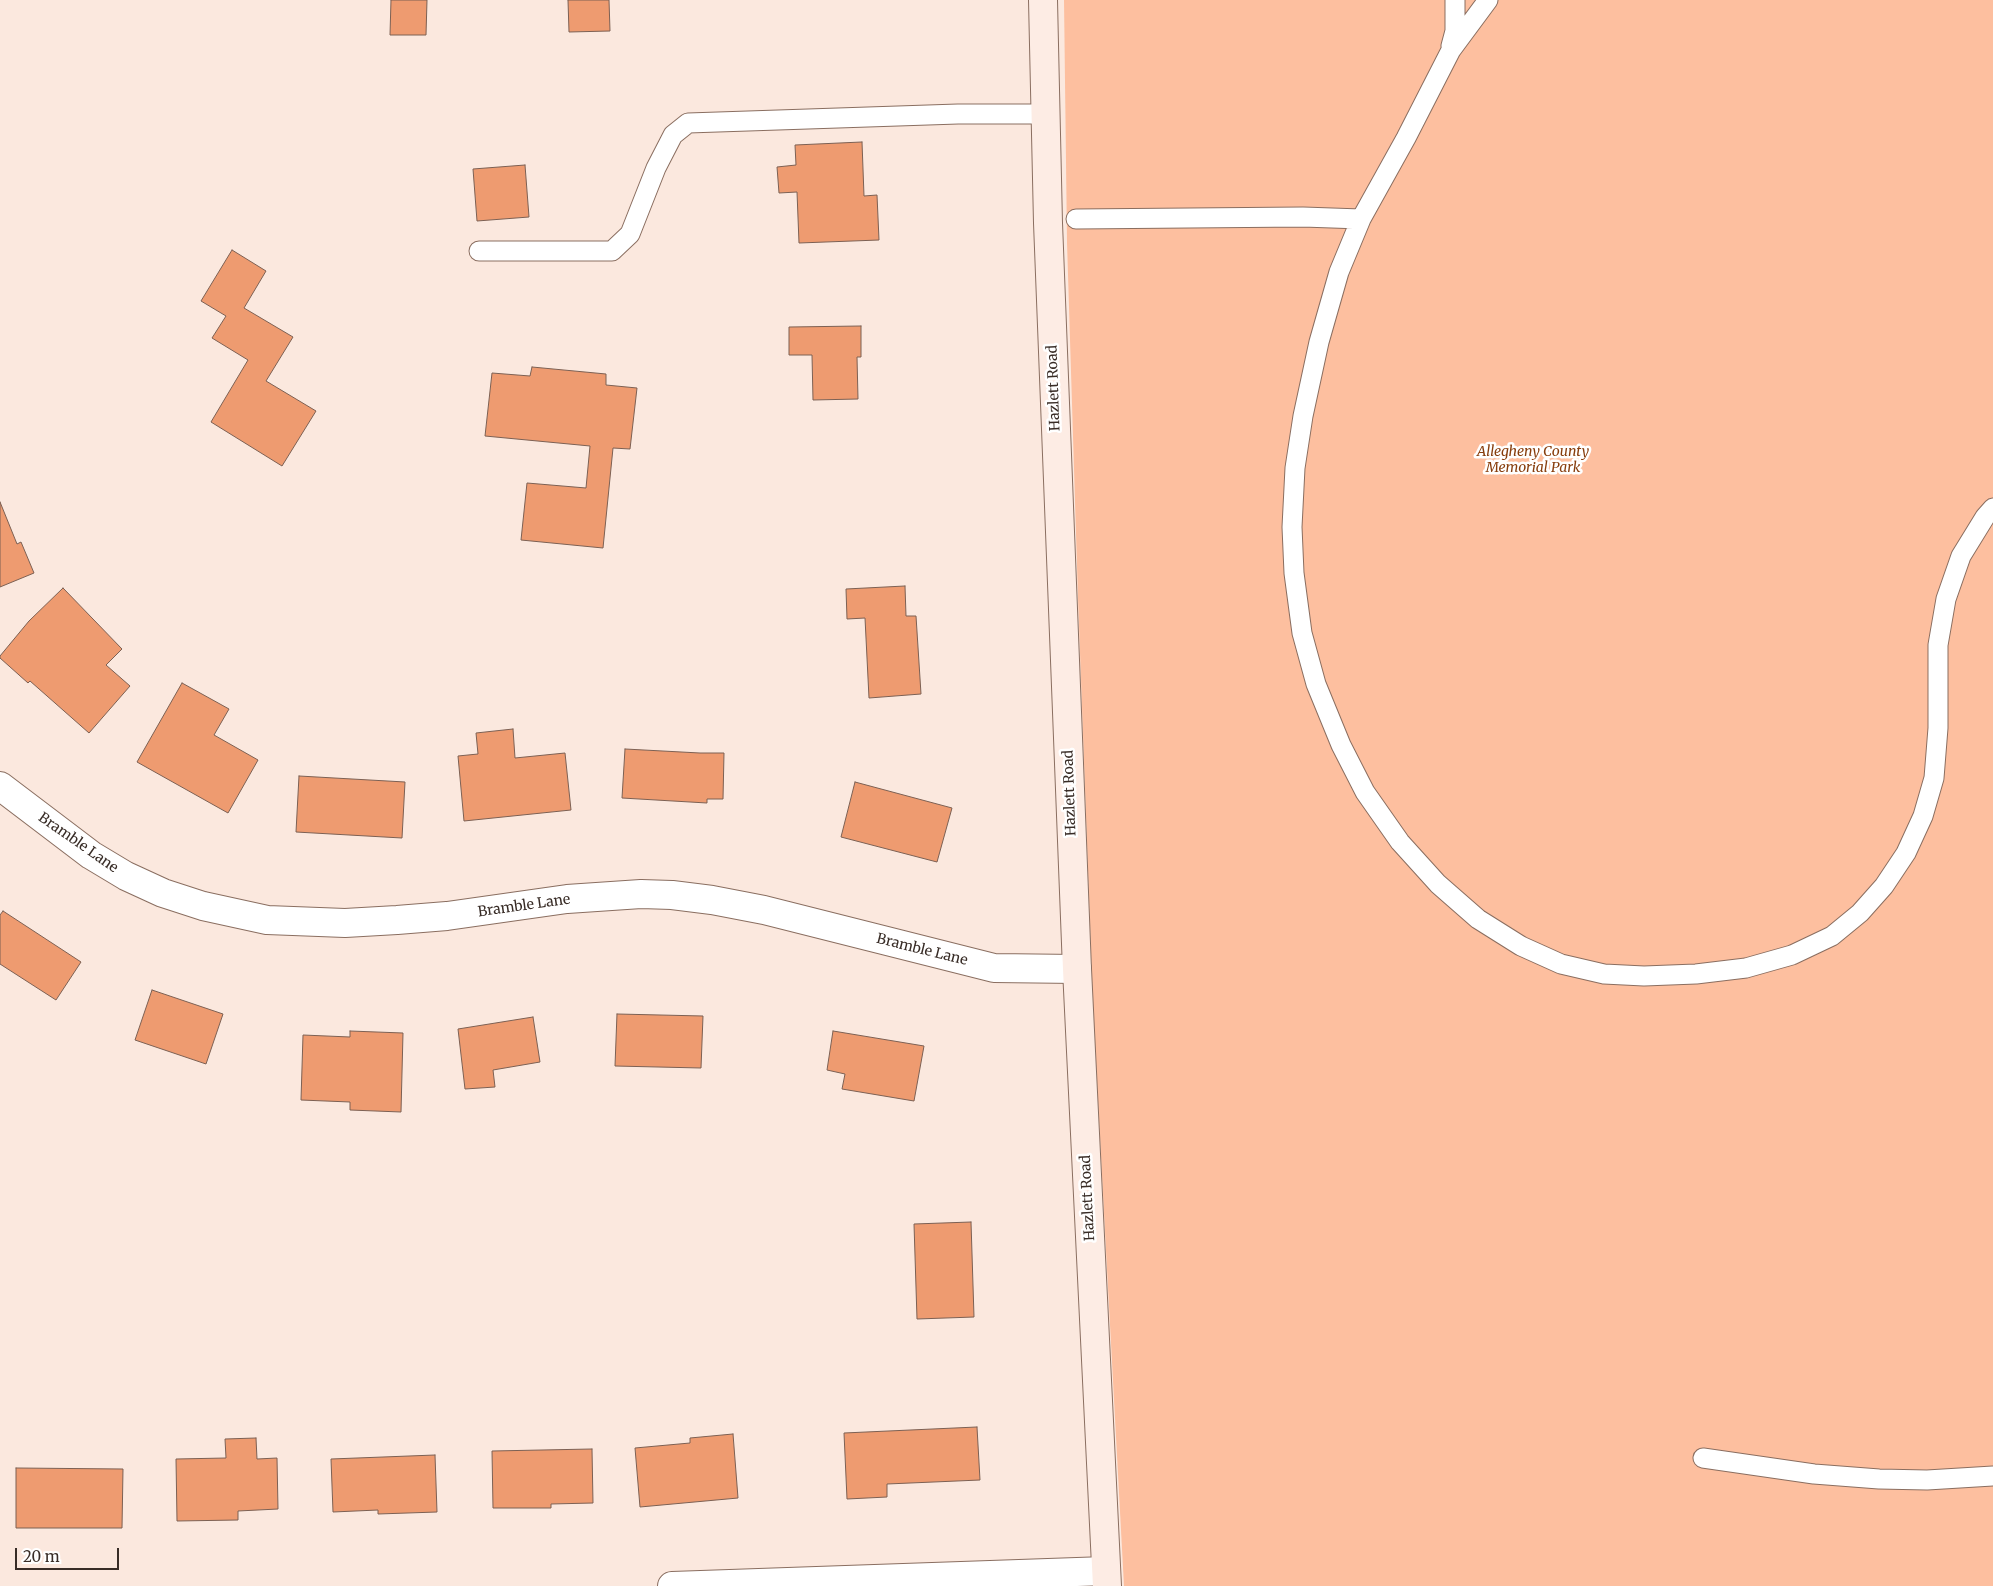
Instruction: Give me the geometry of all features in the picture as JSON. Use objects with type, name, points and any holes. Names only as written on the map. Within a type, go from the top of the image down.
[{"type":"street","name":"Hazlett Road","points":[[1043,0],[1048,223],[1076,969],[1106,1578]]},
{"type":"street","name":"Bramble Lane","points":[[0,786],[91,855],[126,876],[163,893],[203,906],[267,920],[345,923],[397,920],[447,916],[567,899],[641,894],[672,895],[712,900],[764,910],[994,968],[1076,969]]},
{"type":"street","points":[[672,1586],[1106,1578]]},
{"type":"lane","points":[[1451,50],[1455,32],[1455,0]]},
{"type":"lane","points":[[1488,0],[1451,50],[1406,138],[1361,219],[1339,272],[1319,342],[1303,416],[1295,468],[1292,527],[1294,573],[1302,633],[1316,684],[1341,745],[1365,792],[1400,842],[1438,884],[1478,918],[1521,946],[1561,964],[1604,974],[1644,976],[1696,974],[1746,968],[1792,955],[1832,936],[1860,913],[1884,886],[1906,853],[1923,816],[1934,778],[1938,728],[1938,645],[1946,599],[1961,556],[1985,517],[1993,508]]},
{"type":"lane","points":[[479,251],[612,251],[630,234],[656,168],[673,135],[688,123],[958,114],[1045,114]]},
{"type":"lane","points":[[1076,219],[1294,217],[1361,219]]},
{"type":"lane","points":[[1703,1458],[1814,1474],[1879,1479],[1927,1480],[1993,1476]]},
{"type":"green space","name":"Allegheny County Memorial Park","points":[[1064,0],[1993,0],[1993,1586],[1124,1586],[1093,1007],[1067,242]]},
{"type":"building","points":[[391,0],[427,0],[426,35],[390,35]]},
{"type":"building","points":[[568,0],[609,0],[610,31],[569,32]]},
{"type":"building","points":[[862,142],[864,196],[877,195],[879,240],[799,243],[797,192],[779,193],[777,167],[796,165],[795,145]]},
{"type":"building","points":[[525,165],[529,217],[477,221],[473,169]]},
{"type":"building","points":[[232,250],[266,271],[244,308],[293,337],[266,381],[316,411],[282,466],[211,422],[248,360],[212,338],[226,316],[201,301]]},
{"type":"building","points":[[861,326],[861,357],[857,357],[858,399],[813,400],[812,355],[789,355],[789,327]]},
{"type":"building","points":[[532,367],[606,374],[606,385],[637,388],[630,449],[613,448],[603,548],[521,540],[527,483],[586,488],[590,446],[485,436],[492,373],[530,376]]},
{"type":"building","points":[[0,502],[17,544],[21,542],[34,573],[0,587]]},
{"type":"building","points":[[905,586],[906,616],[916,616],[921,694],[869,698],[865,618],[847,619],[846,589]]},
{"type":"building","points":[[63,588],[122,649],[106,665],[130,686],[89,733],[30,681],[28,683],[0,658],[29,621]]},
{"type":"building","points":[[182,683],[229,709],[214,735],[258,760],[228,813],[137,762]]},
{"type":"building","points":[[513,729],[515,758],[565,753],[571,810],[464,821],[458,756],[478,754],[476,733]]},
{"type":"building","points":[[625,749],[724,753],[723,799],[707,799],[707,803],[622,798]]},
{"type":"building","points":[[299,776],[405,782],[402,838],[296,832]]},
{"type":"building","points":[[855,782],[952,808],[937,862],[841,837]]},
{"type":"building","points":[[3,911],[81,962],[56,1000],[0,964],[0,915]]},
{"type":"building","points":[[152,990],[223,1014],[206,1064],[135,1040]]},
{"type":"building","points":[[617,1014],[703,1016],[701,1068],[615,1066]]},
{"type":"building","points":[[533,1017],[540,1062],[493,1070],[495,1087],[465,1089],[458,1029]]},
{"type":"building","points":[[350,1031],[403,1033],[401,1112],[350,1110],[350,1102],[301,1100],[303,1035],[350,1037]]},
{"type":"building","points":[[833,1031],[924,1046],[914,1101],[842,1089],[845,1074],[827,1070]]},
{"type":"building","points":[[971,1222],[974,1317],[917,1319],[914,1224]]},
{"type":"building","points":[[977,1427],[980,1480],[887,1484],[887,1497],[847,1499],[844,1433]]},
{"type":"building","points":[[733,1434],[738,1498],[640,1507],[635,1448],[690,1443],[690,1438]]},
{"type":"building","points":[[256,1438],[257,1459],[277,1458],[278,1509],[238,1511],[238,1520],[177,1521],[176,1459],[226,1458],[225,1439]]},
{"type":"building","points":[[592,1449],[593,1503],[551,1504],[551,1508],[493,1508],[492,1451]]},
{"type":"building","points":[[435,1455],[437,1512],[378,1514],[378,1510],[333,1512],[331,1459]]},
{"type":"building","points":[[16,1468],[123,1469],[122,1528],[16,1528]]}]
